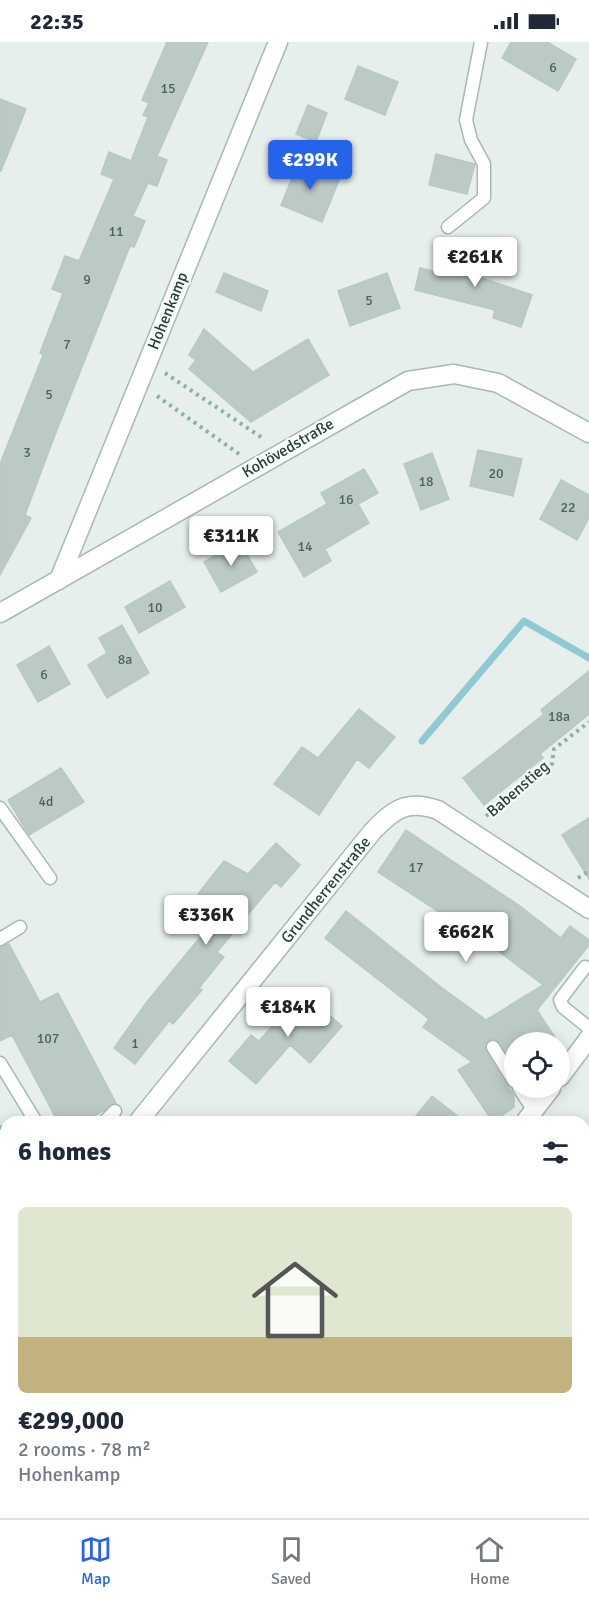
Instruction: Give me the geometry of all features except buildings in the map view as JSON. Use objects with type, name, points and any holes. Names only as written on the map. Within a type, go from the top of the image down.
[{"type":"street","name":"Hohenkamp","points":[[59,580],[278,42]]},
{"type":"street","name":"Kohövedstraße","points":[[0,613],[408,381],[454,374],[498,384],[589,433]]},
{"type":"street","name":"Babenstieg","points":[[407,805],[424,805],[438,810],[589,909]]},
{"type":"street","name":"Grundherrenstraße","points":[[143,1116],[372,832],[388,816],[407,805]]},
{"type":"street","points":[[570,1064],[589,1038]]},
{"type":"street","points":[[529,1116],[543,1098]]},
{"type":"lane","points":[[448,227],[484,198],[484,164],[471,140],[466,120],[481,42]]},
{"type":"lane","points":[[0,808],[50,878]]},
{"type":"lane","points":[[0,939],[20,927]]},
{"type":"lane","points":[[585,967],[560,1000],[563,1007],[589,1028]]},
{"type":"lane","points":[[493,1047],[504,1065]]},
{"type":"lane","points":[[0,1063],[32,1116]]},
{"type":"lane","points":[[523,1098],[529,1116]]},
{"type":"lane","points":[[110,1116],[115,1111]]},
{"type":"path","points":[[147,361],[282,451]]},
{"type":"path","points":[[138,383],[257,466]]},
{"type":"path","name":"Babenstieg","points":[[469,830],[552,764],[554,749],[589,722]]},
{"type":"waterway","points":[[422,741],[524,621],[589,658]]}]
